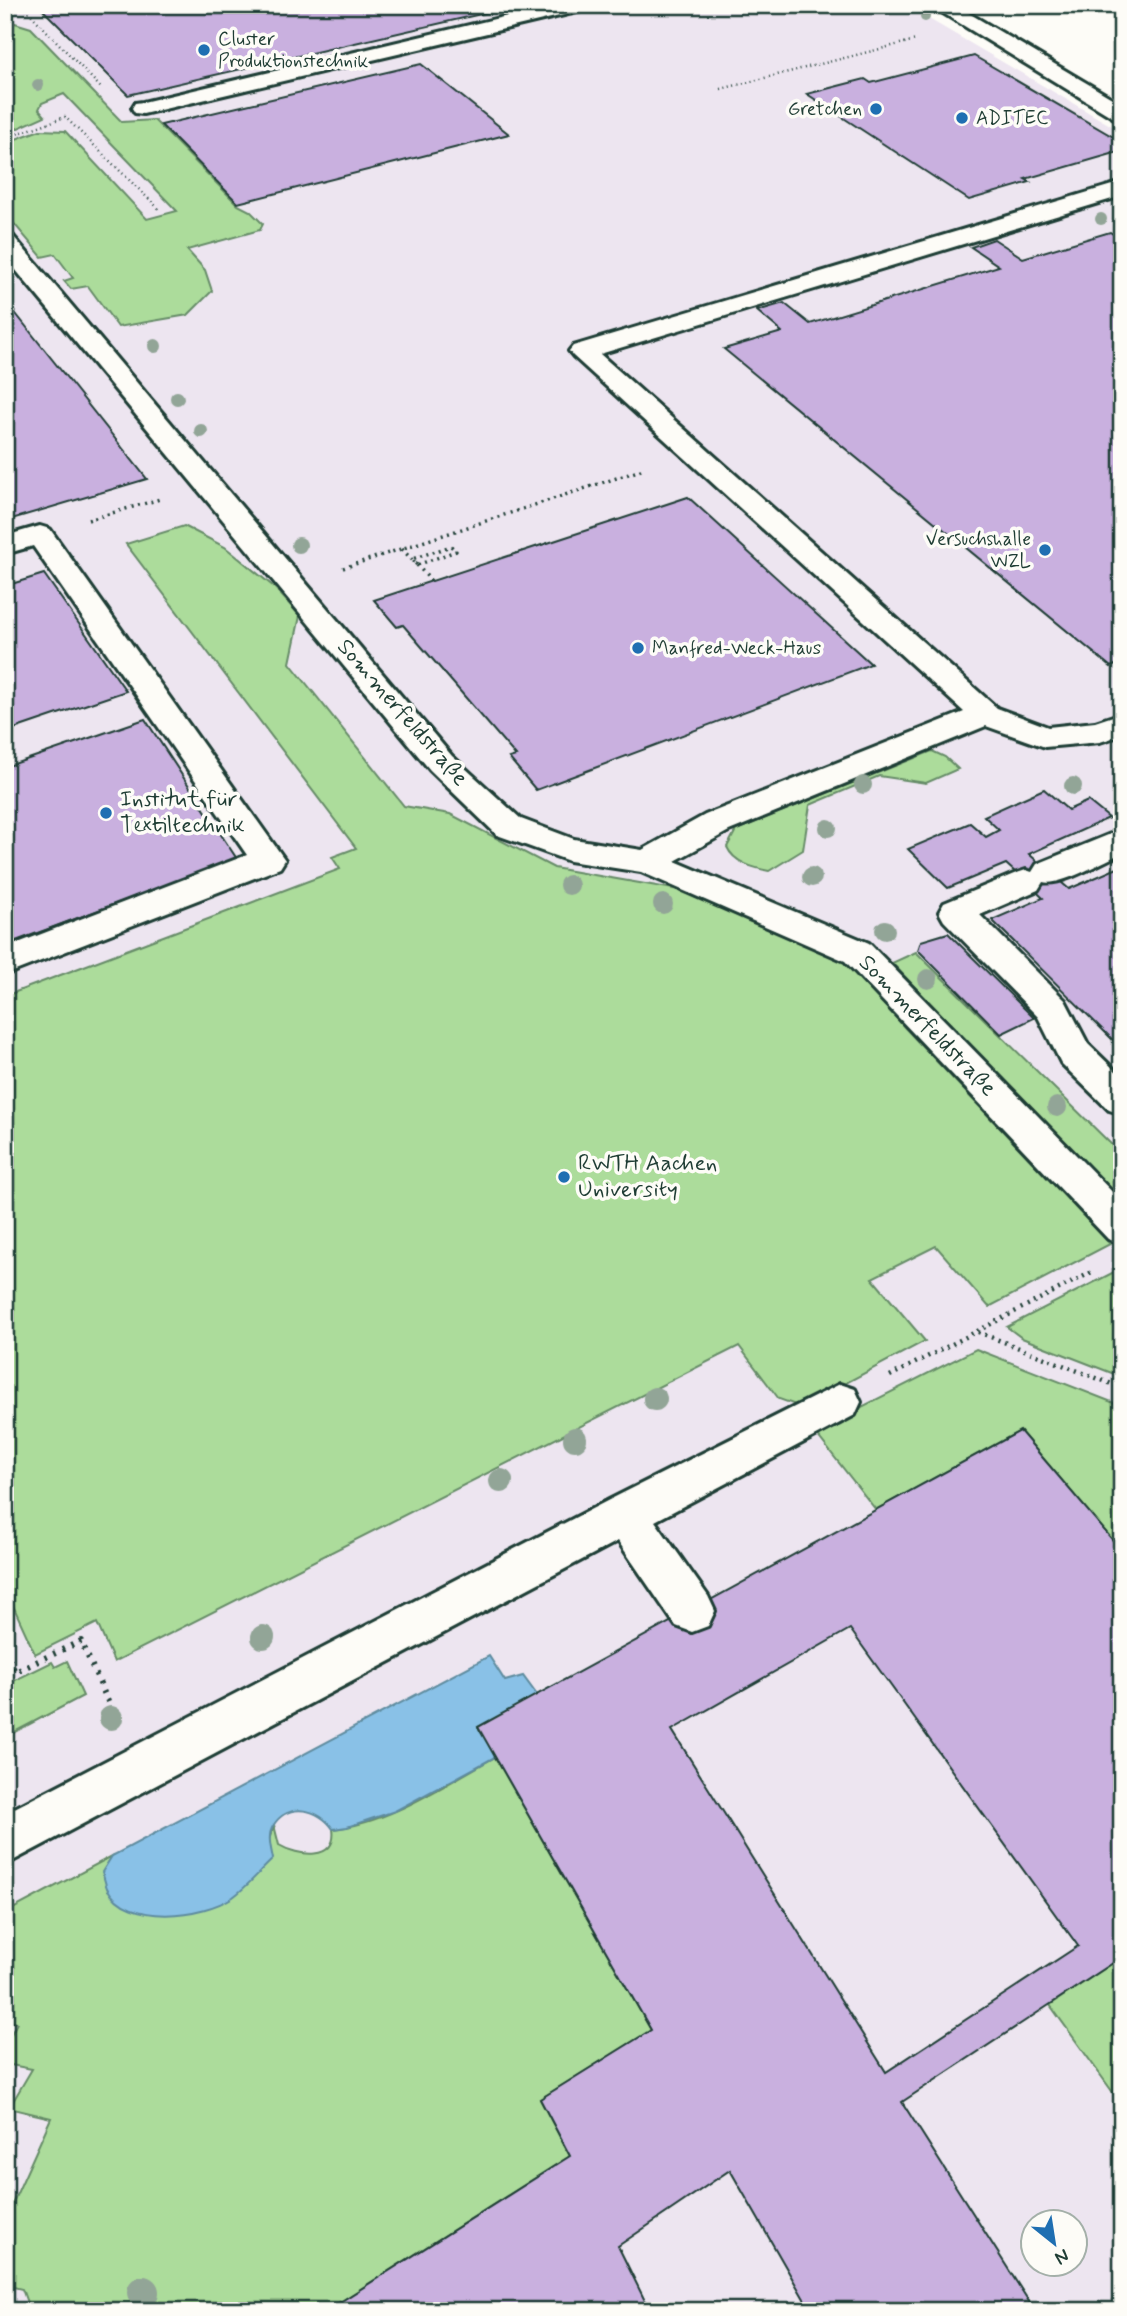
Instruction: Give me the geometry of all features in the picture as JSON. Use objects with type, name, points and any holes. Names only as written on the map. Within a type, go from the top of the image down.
[{"type":"street","points":[[143,108],[580,5]]},
{"type":"street","points":[[940,5],[1122,113]]},
{"type":"street","points":[[1122,189],[582,351],[692,453],[986,715],[1045,737],[1100,732],[1122,723]]},
{"type":"street","name":"Sommerfeldstraße","points":[[5,241],[441,763],[509,827],[569,850],[647,862],[857,952],[1122,1228]]},
{"type":"street","points":[[5,545],[40,535],[268,860],[5,962]]},
{"type":"street","points":[[647,862],[717,823],[986,715]]},
{"type":"street","points":[[1112,844],[956,912],[1052,1009],[1074,1053],[1122,1100]]},
{"type":"street","points":[[5,1840],[840,1402]]},
{"type":"street","points":[[625,1514],[692,1611]]},
{"type":"path","points":[[5,13],[11,5]]},
{"type":"path","points":[[22,5],[119,107],[143,108]]},
{"type":"path","points":[[720,89],[974,25]]},
{"type":"path","points":[[5,138],[65,117],[160,210]]},
{"type":"path","points":[[292,584],[692,453]]},
{"type":"path","points":[[88,520],[149,502]]},
{"type":"path","points":[[451,546],[456,551],[417,565],[412,559],[451,546]]},
{"type":"path","points":[[402,549],[431,581]]},
{"type":"path","points":[[931,1354],[1104,1265]]},
{"type":"path","points":[[978,1332],[1122,1388]]},
{"type":"path","points":[[5,1650],[15,1672],[81,1641],[139,1770]]},
{"type":"shaded area","name":"RWTH Aachen University","points":[[5,5],[905,5],[1122,132],[1122,2311],[5,2311]]},
{"type":"green space","points":[[15,23],[31,28],[122,122],[154,120],[238,205],[250,211],[263,224],[260,230],[187,250],[205,270],[212,291],[188,315],[118,327],[88,286],[71,289],[64,281],[73,278],[55,254],[42,257],[5,213],[5,143],[40,130],[65,131],[147,219],[177,211],[64,94],[42,103],[39,109],[45,116],[5,134],[5,25]]},
{"type":"green space","points":[[184,526],[225,547],[274,587],[300,616],[290,663],[404,806],[450,814],[554,868],[708,895],[840,953],[905,1028],[1110,1244],[989,1307],[936,1246],[872,1278],[925,1341],[801,1407],[779,1399],[739,1346],[114,1662],[97,1623],[35,1654],[5,1588],[5,996],[340,869],[332,857],[356,848],[126,544]]},
{"type":"green space","points":[[932,751],[945,757],[958,769],[926,783],[879,776],[810,805],[803,850],[769,871],[739,861],[727,847],[736,830]]},
{"type":"green space","points":[[916,952],[1122,1155],[1122,1204],[892,963]]},
{"type":"green space","points":[[1122,1268],[1122,1377],[1022,1338],[1007,1327]]},
{"type":"green space","points":[[976,1349],[1122,1406],[1122,1551],[1020,1431],[876,1510],[814,1431]]},
{"type":"green space","points":[[67,1661],[83,1696],[5,1737],[5,1685],[52,1662],[55,1667]]},
{"type":"green space","points":[[495,1757],[651,2030],[540,2099],[570,2156],[326,2311],[30,2311],[22,2289],[5,2285],[5,2261],[12,2257],[5,2246],[5,2220],[51,2118],[9,2108],[32,2069],[5,2064],[5,2045],[17,2023],[5,2020],[5,1974],[8,1970],[5,1969],[5,1913],[112,1856],[103,1872],[108,1890],[269,1840],[274,1825],[279,1845],[296,1852],[315,1854],[329,1847],[333,1840],[333,1829],[355,1825],[397,1811]]},
{"type":"green space","points":[[1122,1957],[1122,2105],[1050,2005]]},
{"type":"water","points":[[489,1656],[505,1681],[523,1676],[537,1695],[495,1757],[395,1811],[347,1827],[333,1829],[320,1817],[304,1811],[287,1813],[279,1818],[271,1830],[273,1859],[233,1897],[203,1910],[166,1915],[148,1913],[131,1909],[117,1900],[107,1888],[102,1872],[112,1856]]},
{"type":"building","name":"Cluster Produktionstechnik","points":[[38,5],[520,5],[128,95]]},
{"type":"building","name":"ADITEC","points":[[974,56],[1122,142],[1122,151],[1025,179],[1030,182],[969,200],[807,94],[865,79],[871,83]]},
{"type":"building","points":[[421,64],[509,134],[238,203],[161,125]]},
{"type":"building","name":"Versuchshalle WZL","points":[[1110,232],[1122,240],[1122,662],[1111,667],[724,349],[782,332],[757,311],[784,303],[810,324],[999,266],[971,247],[994,239],[1023,258]]},
{"type":"building","points":[[5,300],[147,479],[5,521]]},
{"type":"building","name":"Manfred-Weck-Haus","points":[[688,497],[871,664],[536,790],[509,758],[516,756],[403,625],[397,627],[374,600]]},
{"type":"building","points":[[44,574],[126,691],[5,732],[5,586]]},
{"type":"building","name":"Institut für Textiltechnik","points":[[145,719],[237,859],[5,945],[5,767]]},
{"type":"building","points":[[1044,789],[1068,810],[1088,801],[1109,818],[1029,854],[1069,889],[1122,866],[1122,1049],[992,920],[1043,898],[1026,882],[1006,864],[948,888],[908,849],[970,823],[986,837],[999,830],[984,816]]},
{"type":"building","points":[[948,933],[1034,1018],[1001,1034],[918,950],[921,941]]},
{"type":"building","points":[[1020,1431],[1122,1551],[1122,1957],[902,2102],[1035,2311],[811,2311],[730,2170],[618,2246],[650,2311],[326,2311],[570,2156],[540,2099],[651,2030],[478,1727]],"holes":[[[850,1629],[1078,1946],[886,2072],[672,1730]]]},
{"type":"place","name":"Cluster Produktionstechnik","points":[[204,50]]},
{"type":"place","name":"Gretchen","points":[[876,109]]},
{"type":"place","name":"ADITEC","points":[[962,118]]},
{"type":"place","name":"Versuchshalle WZL","points":[[1045,550]]},
{"type":"place","name":"Manfred-Weck-Haus","points":[[638,648]]},
{"type":"place","name":"Institut für Textiltechnik","points":[[106,813]]},
{"type":"place","name":"RWTH Aachen University","points":[[564,1177]]}]
